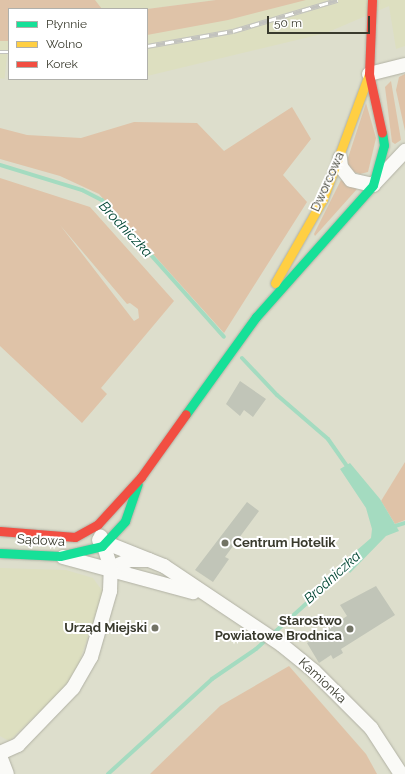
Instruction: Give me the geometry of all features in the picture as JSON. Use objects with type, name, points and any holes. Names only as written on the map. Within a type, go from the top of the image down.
[{"type":"street","points":[[340,158],[341,167],[351,180],[373,184],[384,145],[369,74],[372,0]]},
{"type":"street","points":[[369,74],[405,65]]},
{"type":"street","name":"Dworcowa","points":[[256,317],[323,199],[340,158],[369,74]]},
{"type":"street","name":"Dworcowa","points":[[103,520],[141,477],[256,317],[373,184],[405,151]]},
{"type":"street","name":"Dworcowa","points":[[103,542],[125,521],[141,477]]},
{"type":"street","points":[[7,774],[0,754],[18,745],[73,688],[86,666],[106,612],[111,568],[103,542],[103,520]]},
{"type":"street","name":"Sądowa","points":[[0,531],[75,537],[103,520]]},
{"type":"street","points":[[125,521],[134,551]]},
{"type":"street","name":"Kamionka","points":[[75,537],[103,542],[134,551],[153,560],[204,595],[260,629],[314,671],[371,728],[401,774]]},
{"type":"street","name":"Sądowa","points":[[0,552],[60,556],[103,542]]},
{"type":"street","name":"Kamionka","points":[[60,556],[111,568],[204,595]]},
{"type":"street","points":[[111,568],[130,560],[153,560]]},
{"type":"shaded area","points":[[0,0],[95,0],[101,8],[8,8],[8,41],[0,41]]},
{"type":"shaded area","points":[[95,0],[216,0],[148,9],[101,8]]},
{"type":"shaded area","points":[[216,0],[306,0],[228,20],[148,35],[148,9]]},
{"type":"shaded area","points":[[294,0],[405,0],[405,46],[396,49],[389,6],[326,33],[148,76],[148,30]]},
{"type":"shaded area","points":[[0,36],[8,37],[5,79],[0,78]]},
{"type":"shaded area","points":[[405,74],[405,131],[396,90],[399,77]]},
{"type":"shaded area","points":[[391,81],[401,140],[395,144],[392,142],[385,87]]},
{"type":"shaded area","points":[[366,103],[376,138],[368,172],[360,174],[351,171],[347,161]]},
{"type":"shaded area","points":[[292,107],[311,139],[283,175],[307,202],[224,333],[99,194],[60,176],[0,159],[0,128],[27,135],[81,138],[134,122],[197,123],[224,151]]},
{"type":"shaded area","points":[[0,178],[90,207],[174,301],[101,388],[107,394],[82,423],[0,346]],"holes":[[[60,225],[127,304],[130,303],[138,309],[139,318],[134,321]]]},
{"type":"shaded area","points":[[341,180],[357,189],[315,236],[314,234]]},
{"type":"shaded area","points":[[405,462],[405,520],[395,524],[381,501]]},
{"type":"shaded area","points":[[350,463],[380,499],[399,531],[386,536],[350,573],[341,564],[371,538],[372,529],[366,508],[340,469]]},
{"type":"shaded area","points":[[0,568],[66,570],[93,578],[103,592],[77,669],[60,692],[9,741],[0,736]]},
{"type":"shaded area","points":[[289,666],[366,754],[377,774],[150,774],[220,706]]},
{"type":"building","points":[[240,381],[266,399],[253,417],[244,410],[240,416],[226,404]]},
{"type":"building","name":"Centrum Hotelik","points":[[247,502],[259,511],[225,557],[229,559],[213,582],[195,570]]},
{"type":"building","name":"Starostwo Powiatowe Brodnica","points":[[376,586],[395,615],[341,649],[343,653],[333,659],[331,655],[319,663],[307,643],[347,616],[340,605]]},
{"type":"waterway","name":"Brodniczka","points":[[0,165],[82,190],[102,200],[224,337]]},
{"type":"waterway","name":"Brodniczka","points":[[242,358],[277,395],[328,439],[349,469]]},
{"type":"waterway","points":[[392,527],[405,523]]},
{"type":"waterway","name":"Brodniczka","points":[[108,774],[212,679],[256,649],[349,565]]},
{"type":"railway","points":[[148,46],[233,31],[337,0]]},
{"type":"railway","points":[[0,52],[8,52]]},
{"type":"traffic: fast","points":[[186,414],[256,317],[373,185],[384,145],[382,133]]},
{"type":"traffic: fast","points":[[0,553],[60,556],[102,546],[125,521],[138,484]]},
{"type":"traffic: slow","points":[[275,283],[323,199],[369,74]]},
{"type":"traffic: jam","points":[[372,0],[369,74],[382,133]]},
{"type":"traffic: jam","points":[[0,531],[75,537],[98,524],[141,477],[186,414]]},
{"type":"place","name":"Centrum Hotelik","points":[[225,543]]},
{"type":"place","name":"Urząd Miejski","points":[[155,628]]},
{"type":"place","name":"Starostwo Powiatowe Brodnica","points":[[350,629]]}]
